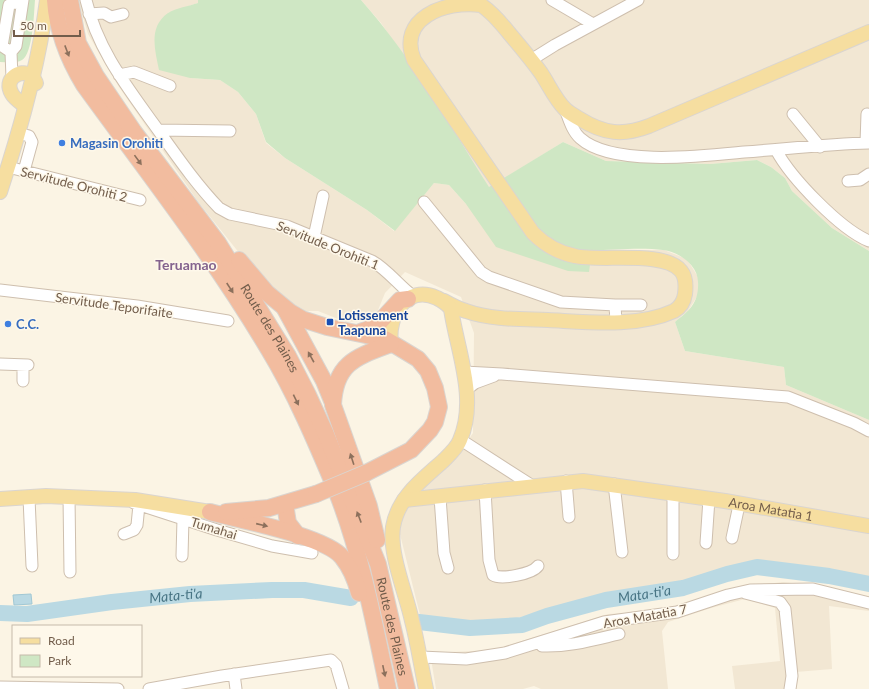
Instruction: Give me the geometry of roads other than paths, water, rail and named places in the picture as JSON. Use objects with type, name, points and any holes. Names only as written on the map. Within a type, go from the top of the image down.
[{"type":"highway","name":"Route des Plaines","points":[[55,0],[56,10],[67,52],[84,85],[217,268],[270,350],[285,378],[336,491],[361,568],[361,587],[378,644],[388,689]]},
{"type":"highway","name":"Route des Plaines","points":[[70,0],[78,43],[93,72],[134,132],[218,243],[288,356],[325,432],[378,564],[407,689]]},
{"type":"highway","points":[[93,72],[137,126],[224,242],[267,293],[285,309],[313,323],[385,339],[418,359],[428,371],[435,388],[439,407],[435,422],[430,430],[411,450],[366,473],[316,494],[285,504],[235,512],[210,512]]},
{"type":"highway","points":[[358,334],[376,326],[400,300],[410,298]]},
{"type":"highway","points":[[285,309],[324,381],[334,405],[369,506],[375,531],[378,564]]},
{"type":"highway","points":[[334,405],[336,385],[345,367],[360,356],[391,344]]},
{"type":"highway","points":[[285,504],[288,523],[298,536]]},
{"type":"highway","points":[[210,512],[298,536],[326,546],[341,556],[361,587]]},
{"type":"main road","points":[[0,192],[18,133],[43,34],[47,0]]},
{"type":"main road","points":[[391,344],[392,326],[395,312],[410,298],[429,294],[466,311],[493,317],[616,322],[651,317],[671,312],[680,306],[686,292],[684,276],[681,270],[667,261],[657,259],[576,257],[555,248],[539,238],[520,216],[460,125],[419,68],[411,51],[410,35],[419,18],[432,7],[446,2],[464,0],[476,3],[488,10],[531,60],[565,109],[600,130],[617,133],[632,131],[677,114],[869,32]]},
{"type":"main road","points":[[18,133],[26,122],[36,90],[36,82],[32,75],[21,72],[12,78],[10,84],[11,92],[24,105]]},
{"type":"main road","points":[[444,301],[451,309],[464,372],[467,410],[461,440]]},
{"type":"main road","name":"Route des Plaines","points":[[426,689],[421,657],[392,539],[396,516],[404,500],[461,440]]},
{"type":"main road","name":"Aroa Matatia 1","points":[[404,500],[583,480],[709,499],[869,526]]},
{"type":"main road","points":[[0,494],[23,498]]},
{"type":"main road","points":[[0,499],[69,497],[135,500],[210,512]]},
{"type":"main road","points":[[0,503],[23,498]]},
{"type":"street","name":"Servitude Orohiti 1","points":[[86,0],[100,42],[119,75],[158,130],[211,199],[225,212],[281,224],[383,268],[410,298]]},
{"type":"street","points":[[552,0],[593,24]]},
{"type":"street","points":[[531,60],[638,0]]},
{"type":"street","points":[[12,78],[10,64],[11,52],[2,46],[9,5],[23,2]]},
{"type":"street","points":[[90,14],[104,13],[111,17],[123,14]]},
{"type":"street","points":[[850,40],[869,41]]},
{"type":"street","points":[[119,75],[134,72],[170,86]]},
{"type":"street","points":[[565,109],[573,130],[580,138],[598,149],[610,152],[683,158],[868,143],[867,114]]},
{"type":"street","points":[[793,114],[820,147]]},
{"type":"street","points":[[158,130],[230,131]]},
{"type":"street","points":[[18,133],[29,136],[32,142],[24,171]]},
{"type":"street","points":[[776,150],[782,162],[828,211],[847,229],[869,241]]},
{"type":"street","name":"Servitude Orohiti 2","points":[[8,167],[140,200]]},
{"type":"street","points":[[848,181],[860,180],[869,174]]},
{"type":"street","points":[[314,237],[324,196]]},
{"type":"street","points":[[424,202],[481,272],[489,277],[561,302],[641,305]]},
{"type":"street","name":"Servitude Teporifaite","points":[[0,290],[137,306],[228,321]]},
{"type":"street","points":[[615,305],[616,322]]},
{"type":"street","points":[[0,364],[26,364],[23,381]]},
{"type":"street","points":[[464,372],[788,397],[854,423],[869,431]]},
{"type":"street","points":[[466,390],[484,379],[502,374]]},
{"type":"street","points":[[461,440],[531,485]]},
{"type":"street","points":[[566,481],[569,517]]},
{"type":"street","points":[[614,484],[622,552]]},
{"type":"street","points":[[485,490],[490,560],[493,575],[499,576],[530,573],[538,566]]},
{"type":"street","points":[[673,494],[673,554]]},
{"type":"street","points":[[69,497],[70,572]]},
{"type":"street","points":[[440,497],[443,548],[448,568]]},
{"type":"street","points":[[23,498],[32,566]]},
{"type":"street","points":[[706,543],[709,499]]},
{"type":"street","name":"Tumahai","points":[[116,500],[139,505],[272,546],[312,554]]},
{"type":"street","points":[[124,534],[134,530],[137,525],[139,505]]},
{"type":"street","points":[[732,538],[738,505]]},
{"type":"street","points":[[182,556],[183,519]]},
{"type":"street","name":"Aroa Matatia 7","points":[[421,657],[466,659],[505,654],[604,622],[677,612],[740,592],[794,589],[817,596],[869,603]]},
{"type":"street","points":[[740,592],[780,602],[786,609],[792,676],[790,689]]},
{"type":"street","points":[[536,644],[558,647],[619,634]]},
{"type":"street","points":[[150,689],[234,674],[331,660],[336,665],[343,689]]},
{"type":"street","points":[[234,674],[236,689]]},
{"type":"street","points":[[0,687],[118,689]]},
{"type":"water","points":[[31,594],[32,604],[14,605],[13,595]]},
{"type":"waterway","name":"Mata-ti'a","points":[[419,622],[470,628],[522,625],[547,616],[606,600],[683,588],[727,574],[757,567],[829,576],[869,584]]},
{"type":"waterway","name":"Mata-ti'a","points":[[0,613],[27,614],[112,602],[190,594],[272,590],[304,590],[351,598]]},
{"type":"place","name":"Magasin Orohiti","points":[[62,143]]},
{"type":"place","name":"Lotissement Taapuna","points":[[330,322]]},
{"type":"place","name":"C.C.","points":[[8,324]]},
{"type":"district","name":"Teruamao","points":[[186,265]]}]
